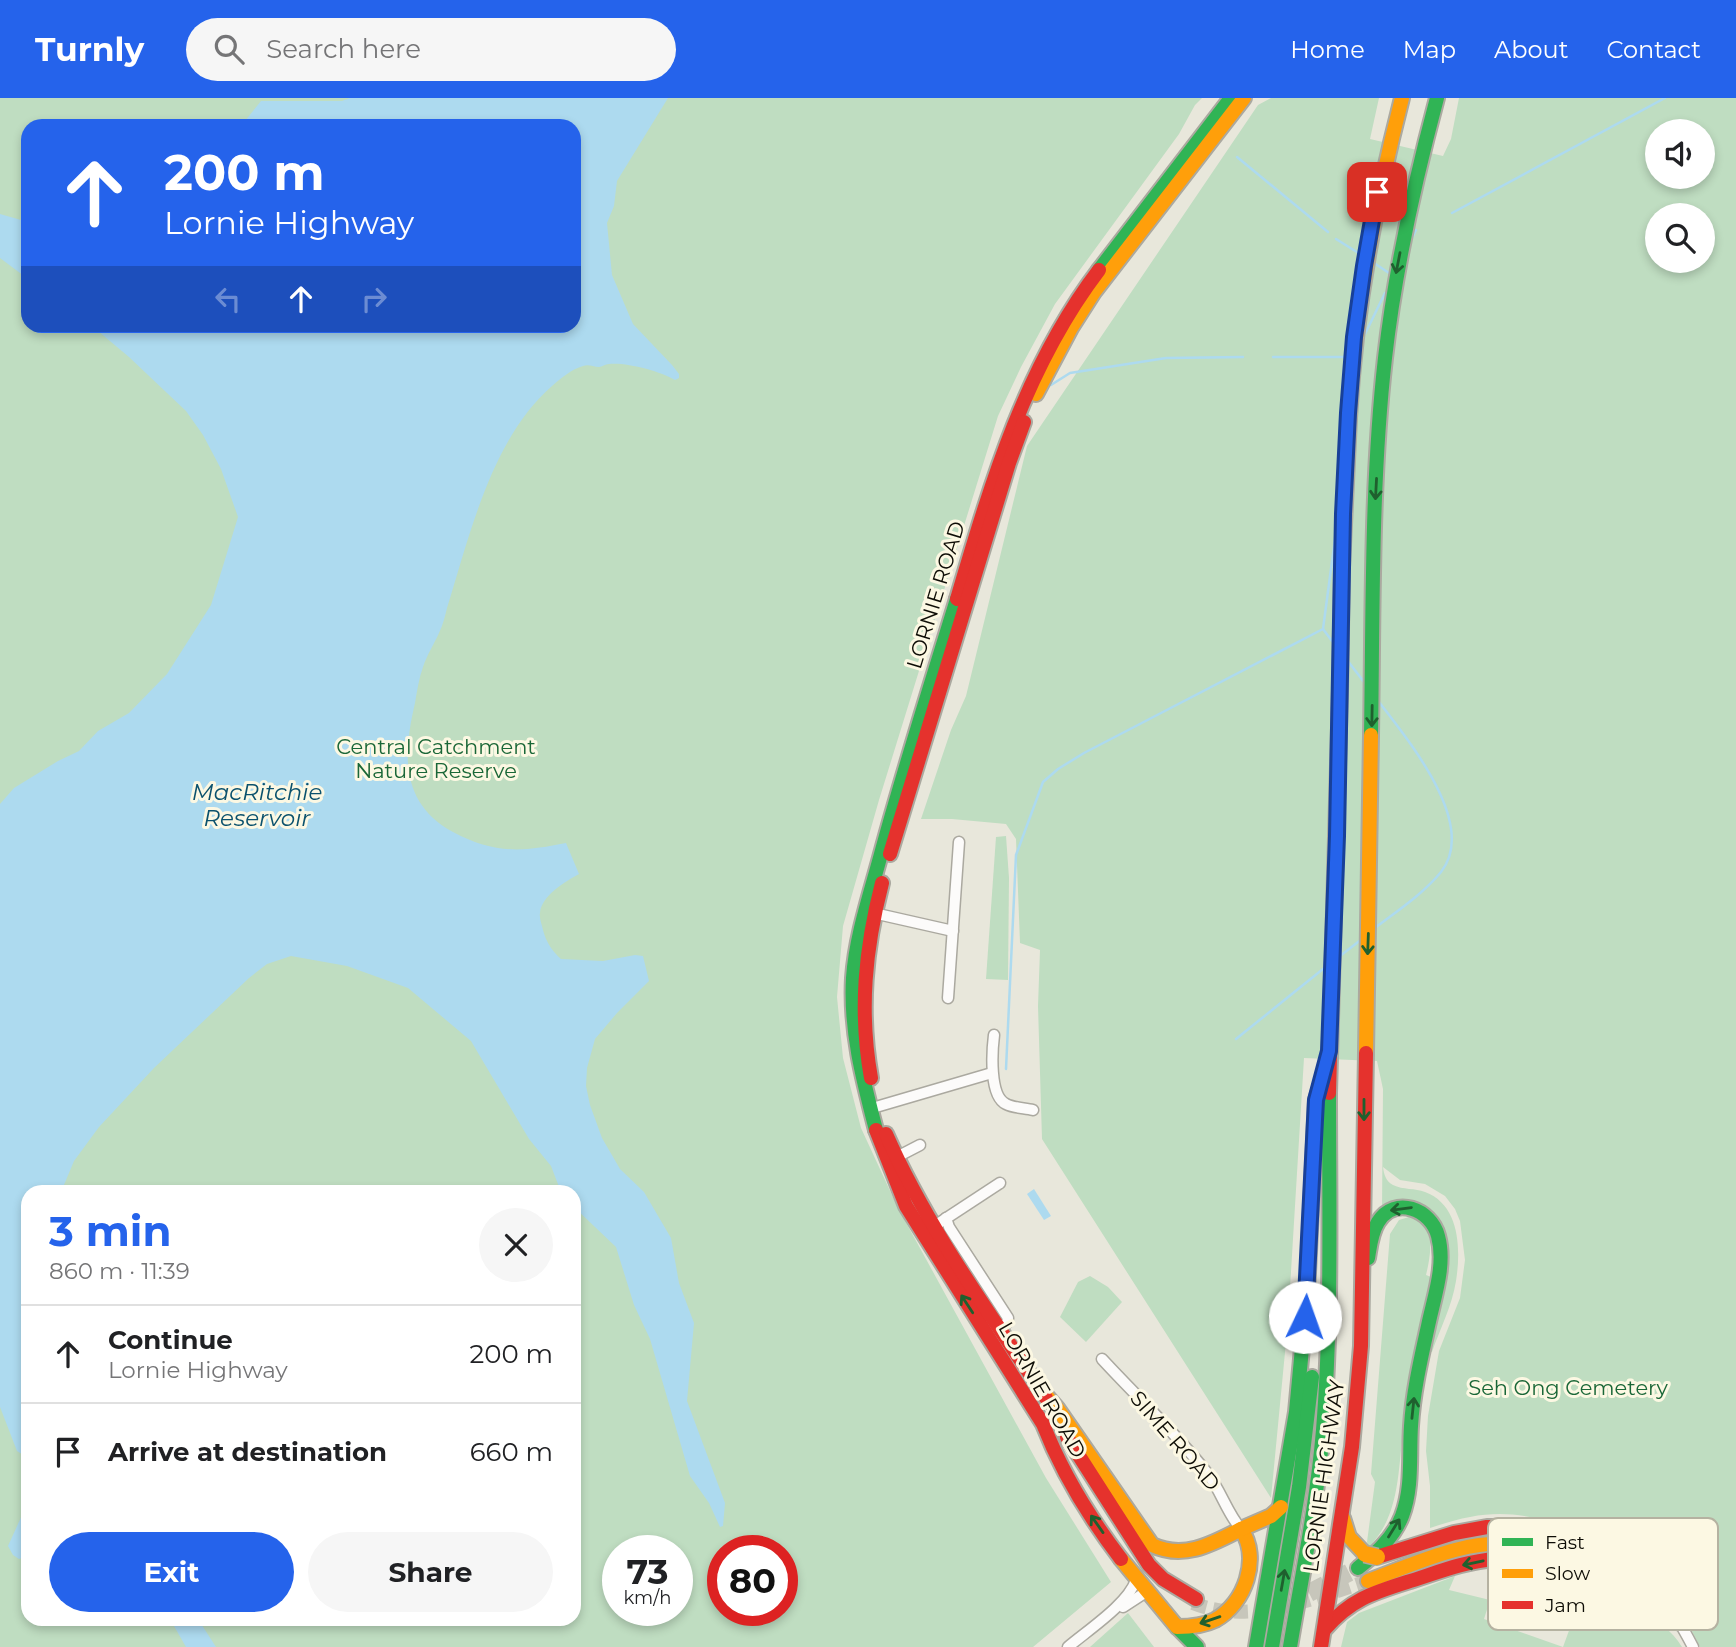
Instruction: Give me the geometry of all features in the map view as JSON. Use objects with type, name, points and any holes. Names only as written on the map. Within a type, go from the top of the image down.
[{"type":"main road","name":"LORNIE HIGHWAY","points":[[1290,1647],[1322,1433],[1328,1312],[1329,1054],[1348,413],[1354,337],[1364,266],[1377,192],[1402,98]]},
{"type":"main road","name":"LORNIE HIGHWAY","points":[[1323,1639],[1356,1416],[1361,1346],[1364,1056],[1371,832],[1375,519],[1380,417],[1396,273],[1411,196],[1437,98]]},
{"type":"main road","name":"LORNIE ROAD","points":[[1043,1392],[992,1329],[911,1202],[891,1160],[873,1108],[854,1034],[853,979],[869,912],[976,553],[1035,395],[1071,328],[1100,283],[1237,101]]},
{"type":"main road","points":[[1256,1647],[1296,1412],[1305,1317],[1316,1100],[1329,1054]]},
{"type":"main road","name":"LORNIE ROAD","points":[[911,1202],[940,1223],[945,1245],[1043,1424],[1047,1438],[1074,1489],[1141,1586],[1197,1647]]},
{"type":"main road","points":[[1360,1292],[1376,1225],[1381,1217],[1392,1209],[1403,1207],[1412,1207],[1427,1215],[1438,1237],[1439,1266],[1414,1396],[1407,1498],[1396,1528],[1369,1560],[1367,1567]]},
{"type":"main road","points":[[1272,1647],[1299,1487],[1318,1312],[1329,1248]]},
{"type":"main road","points":[[1043,1392],[1057,1408],[1152,1545],[1160,1550],[1180,1554],[1271,1516],[1281,1507]]},
{"type":"main road","points":[[1043,1392],[1076,1455],[1149,1565],[1163,1579],[1195,1601],[1174,1593],[1148,1573],[1053,1433],[1043,1424]]},
{"type":"main road","points":[[1342,1515],[1349,1537],[1360,1551],[1367,1567]]},
{"type":"main road","points":[[1249,1526],[1272,1535],[1274,1544]]},
{"type":"main road","points":[[1177,1627],[1206,1622],[1224,1615],[1243,1592],[1250,1554],[1247,1536],[1249,1526]]},
{"type":"main road","points":[[1367,1567],[1464,1531],[1488,1527]]},
{"type":"main road","points":[[1219,1539],[1233,1540],[1250,1554]]},
{"type":"main road","points":[[1367,1567],[1488,1545]]},
{"type":"main road","points":[[1323,1639],[1346,1605],[1367,1595],[1466,1564],[1488,1561]]},
{"type":"street","points":[[948,998],[959,842]]},
{"type":"street","points":[[869,912],[953,932]]},
{"type":"street","points":[[993,1035],[992,1073],[1000,1099],[1005,1104],[1033,1110]]},
{"type":"street","points":[[873,1108],[992,1073]]},
{"type":"street","points":[[891,1160],[920,1145]]},
{"type":"street","points":[[940,1223],[1000,1183]]},
{"type":"street","name":"LORNIE ROAD","points":[[940,1223],[949,1227],[962,1245],[1008,1318],[1007,1323],[992,1329]]},
{"type":"street","points":[[945,1245],[952,1242],[962,1245]]},
{"type":"street","name":"SIME ROAD","points":[[1102,1359],[1195,1458],[1211,1478],[1235,1522],[1249,1526]]},
{"type":"street","points":[[1068,1647],[1134,1587],[1141,1586]]},
{"type":"street","points":[[1076,1647],[1133,1598],[1141,1586]]},
{"type":"street","points":[[1682,1630],[1693,1647]]},
{"type":"green space","name":"Central Catchment Nature Reserve","points":[[0,98],[1202,98],[1195,105],[1179,134],[1055,304],[998,416],[879,800],[843,926],[837,997],[843,1058],[861,1128],[898,1208],[1046,1478],[1111,1582],[1033,1647],[0,1647]]},
{"type":"green space","name":"Seh Ong Cemetery","points":[[1271,98],[1379,98],[1370,139],[1443,156],[1451,139],[1459,98],[1736,98],[1736,1647],[1700,1647],[1691,1630],[1718,1630],[1718,1518],[1535,1518],[1490,1514],[1430,1528],[1430,1486],[1426,1451],[1428,1416],[1439,1351],[1460,1298],[1465,1260],[1460,1221],[1445,1196],[1425,1184],[1400,1180],[1383,1167],[1386,1177],[1393,1185],[1425,1192],[1437,1198],[1452,1217],[1456,1229],[1458,1269],[1454,1290],[1432,1352],[1429,1352],[1447,1280],[1437,1219],[1382,1210],[1383,1089],[1377,1061],[1304,1058],[1288,1321],[1271,1498],[1042,1139],[1038,1006],[1040,950],[1020,943],[1016,839],[1006,824],[921,819],[951,730],[966,696],[1027,446],[1258,105]]},
{"type":"green space","points":[[1006,836],[1009,878],[1008,980],[986,979],[996,837]]},
{"type":"green space","points":[[1409,1217],[1418,1220],[1428,1232],[1430,1249],[1426,1275],[1431,1277],[1405,1420],[1397,1486],[1388,1518],[1369,1547],[1367,1542],[1375,1482],[1371,1474],[1390,1234],[1399,1220]]},
{"type":"green space","points":[[1090,1276],[1108,1287],[1122,1302],[1086,1342],[1060,1317],[1078,1282]]},
{"type":"green space","points":[[1455,1576],[1449,1590],[1488,1600],[1484,1619],[1488,1620],[1488,1630],[1515,1630],[1563,1647],[1341,1647],[1347,1622],[1359,1613]]},
{"type":"green space","points":[[1128,1613],[1154,1647],[1090,1647]]},
{"type":"green space","points":[[1569,1630],[1668,1630],[1682,1647],[1563,1647]]},
{"type":"water","name":"MacRitchie Reservoir","points":[[350,98],[668,98],[617,181],[614,206],[607,223],[612,275],[633,324],[672,365],[679,378],[675,380],[652,370],[624,364],[599,367],[587,365],[563,377],[531,407],[498,460],[475,519],[442,627],[426,658],[411,722],[408,759],[415,792],[423,807],[453,832],[495,848],[522,849],[566,843],[579,874],[549,895],[541,907],[540,915],[548,942],[561,959],[603,961],[643,956],[649,981],[595,1039],[587,1068],[586,1086],[602,1138],[620,1169],[644,1192],[671,1238],[679,1283],[694,1323],[687,1401],[725,1503],[723,1526],[720,1527],[709,1503],[690,1476],[650,1339],[634,1305],[616,1247],[581,1214],[581,1185],[558,1185],[551,1166],[529,1139],[471,1041],[408,988],[347,966],[291,956],[267,964],[249,978],[154,1068],[99,1127],[74,1161],[64,1185],[21,1185],[21,1454],[17,1451],[0,1407],[0,804],[14,788],[79,751],[98,731],[129,713],[167,674],[211,605],[238,517],[221,469],[203,435],[186,411],[100,333],[581,333],[581,119],[247,119],[261,101],[342,101]]},
{"type":"water","points":[[0,214],[21,220],[21,274],[0,258]]},
{"type":"water","points":[[1034,1189],[1051,1216],[1044,1220],[1027,1194]]},
{"type":"water","points":[[21,1517],[21,1558],[13,1555],[8,1546]]},
{"type":"water","points":[[174,1626],[202,1626],[216,1647],[186,1647]]},
{"type":"waterway","points":[[1452,213],[1665,98]]},
{"type":"waterway","points":[[1237,157],[1328,232]]},
{"type":"waterway","points":[[1411,240],[1416,230]]},
{"type":"waterway","points":[[1336,239],[1360,254]]},
{"type":"waterway","points":[[1374,263],[1389,273]]},
{"type":"waterway","points":[[1365,334],[1385,293]]},
{"type":"waterway","points":[[1051,385],[1070,373],[1166,358],[1243,357]]},
{"type":"waterway","points":[[1273,357],[1347,357]]},
{"type":"waterway","points":[[1332,641],[1323,629],[1335,539]]},
{"type":"waterway","points":[[1006,1069],[1016,855],[1043,782],[1084,753],[1323,629]]},
{"type":"waterway","points":[[1347,660],[1364,682]]},
{"type":"waterway","points":[[1375,928],[1418,895],[1441,872],[1450,852],[1451,830],[1435,783],[1406,737],[1379,702]]},
{"type":"waterway","points":[[1340,956],[1362,939]]},
{"type":"waterway","points":[[1236,1039],[1323,969]]},
{"type":"tunnel","points":[[1309,1593],[1358,1568]]},
{"type":"tunnel","points":[[1193,1603],[1236,1612],[1259,1611],[1304,1601],[1368,1581]]},
{"type":"traffic: fast","points":[[1099,270],[1231,98]]},
{"type":"traffic: fast","points":[[1371,735],[1375,499],[1380,405],[1394,292],[1406,227],[1437,98]]},
{"type":"traffic: fast","points":[[1340,691],[1349,418]]},
{"type":"traffic: fast","points":[[876,1130],[862,1074],[853,1017],[853,978],[857,947],[890,822],[957,599]]},
{"type":"traffic: fast","points":[[1256,1647],[1296,1412],[1307,1295],[1316,1100],[1323,1078]]},
{"type":"traffic: fast","points":[[1290,1647],[1313,1512],[1326,1388],[1329,1304],[1329,1093]]},
{"type":"traffic: fast","points":[[1358,1568],[1389,1538],[1399,1524],[1405,1505],[1414,1401],[1440,1270],[1438,1236],[1428,1219],[1420,1213],[1403,1207],[1394,1209],[1378,1222],[1368,1258]]},
{"type":"traffic: fast","points":[[1272,1647],[1299,1487],[1312,1377]]},
{"type":"traffic: fast","points":[[1177,1627],[1197,1647]]},
{"type":"traffic: slow","points":[[1036,394],[1071,328],[1094,292],[1244,98]]},
{"type":"traffic: slow","points":[[1349,418],[1361,297],[1383,177],[1402,98]]},
{"type":"traffic: slow","points":[[1366,1053],[1371,735]]},
{"type":"traffic: slow","points":[[1043,1392],[1057,1408],[1152,1545],[1175,1551],[1187,1550],[1209,1545],[1241,1529],[1250,1553],[1247,1579],[1235,1603],[1215,1620],[1187,1627],[1177,1627],[1121,1559]]},
{"type":"traffic: slow","points":[[1241,1529],[1271,1516],[1281,1507]]},
{"type":"traffic: slow","points":[[1343,1518],[1349,1537],[1365,1554]]},
{"type":"traffic: slow","points":[[1368,1581],[1461,1548],[1488,1545]]},
{"type":"traffic: slow","points":[[1365,1554],[1377,1557]]},
{"type":"traffic: jam","points":[[957,599],[997,470],[1031,386],[1050,346],[1099,270]]},
{"type":"traffic: jam","points":[[890,854],[1009,463],[1024,422]]},
{"type":"traffic: jam","points":[[1329,1093],[1340,691]]},
{"type":"traffic: jam","points":[[871,1078],[865,1029],[866,980],[871,932],[882,883]]},
{"type":"traffic: jam","points":[[1321,1647],[1352,1447],[1361,1346],[1366,1053]]},
{"type":"traffic: jam","points":[[876,1130],[906,1206],[1043,1424],[1077,1494],[1121,1559]]},
{"type":"traffic: jam","points":[[886,1134],[940,1237],[1046,1398]]},
{"type":"traffic: jam","points":[[1067,1437],[1149,1565],[1163,1579],[1196,1599]]},
{"type":"traffic: jam","points":[[1377,1557],[1454,1533],[1488,1527]]},
{"type":"traffic: jam","points":[[1325,1629],[1343,1611],[1372,1594],[1451,1568],[1488,1560]]},
{"type":"route","points":[[1305,1317],[1316,1100],[1329,1057],[1348,413],[1354,337],[1377,192]]}]
